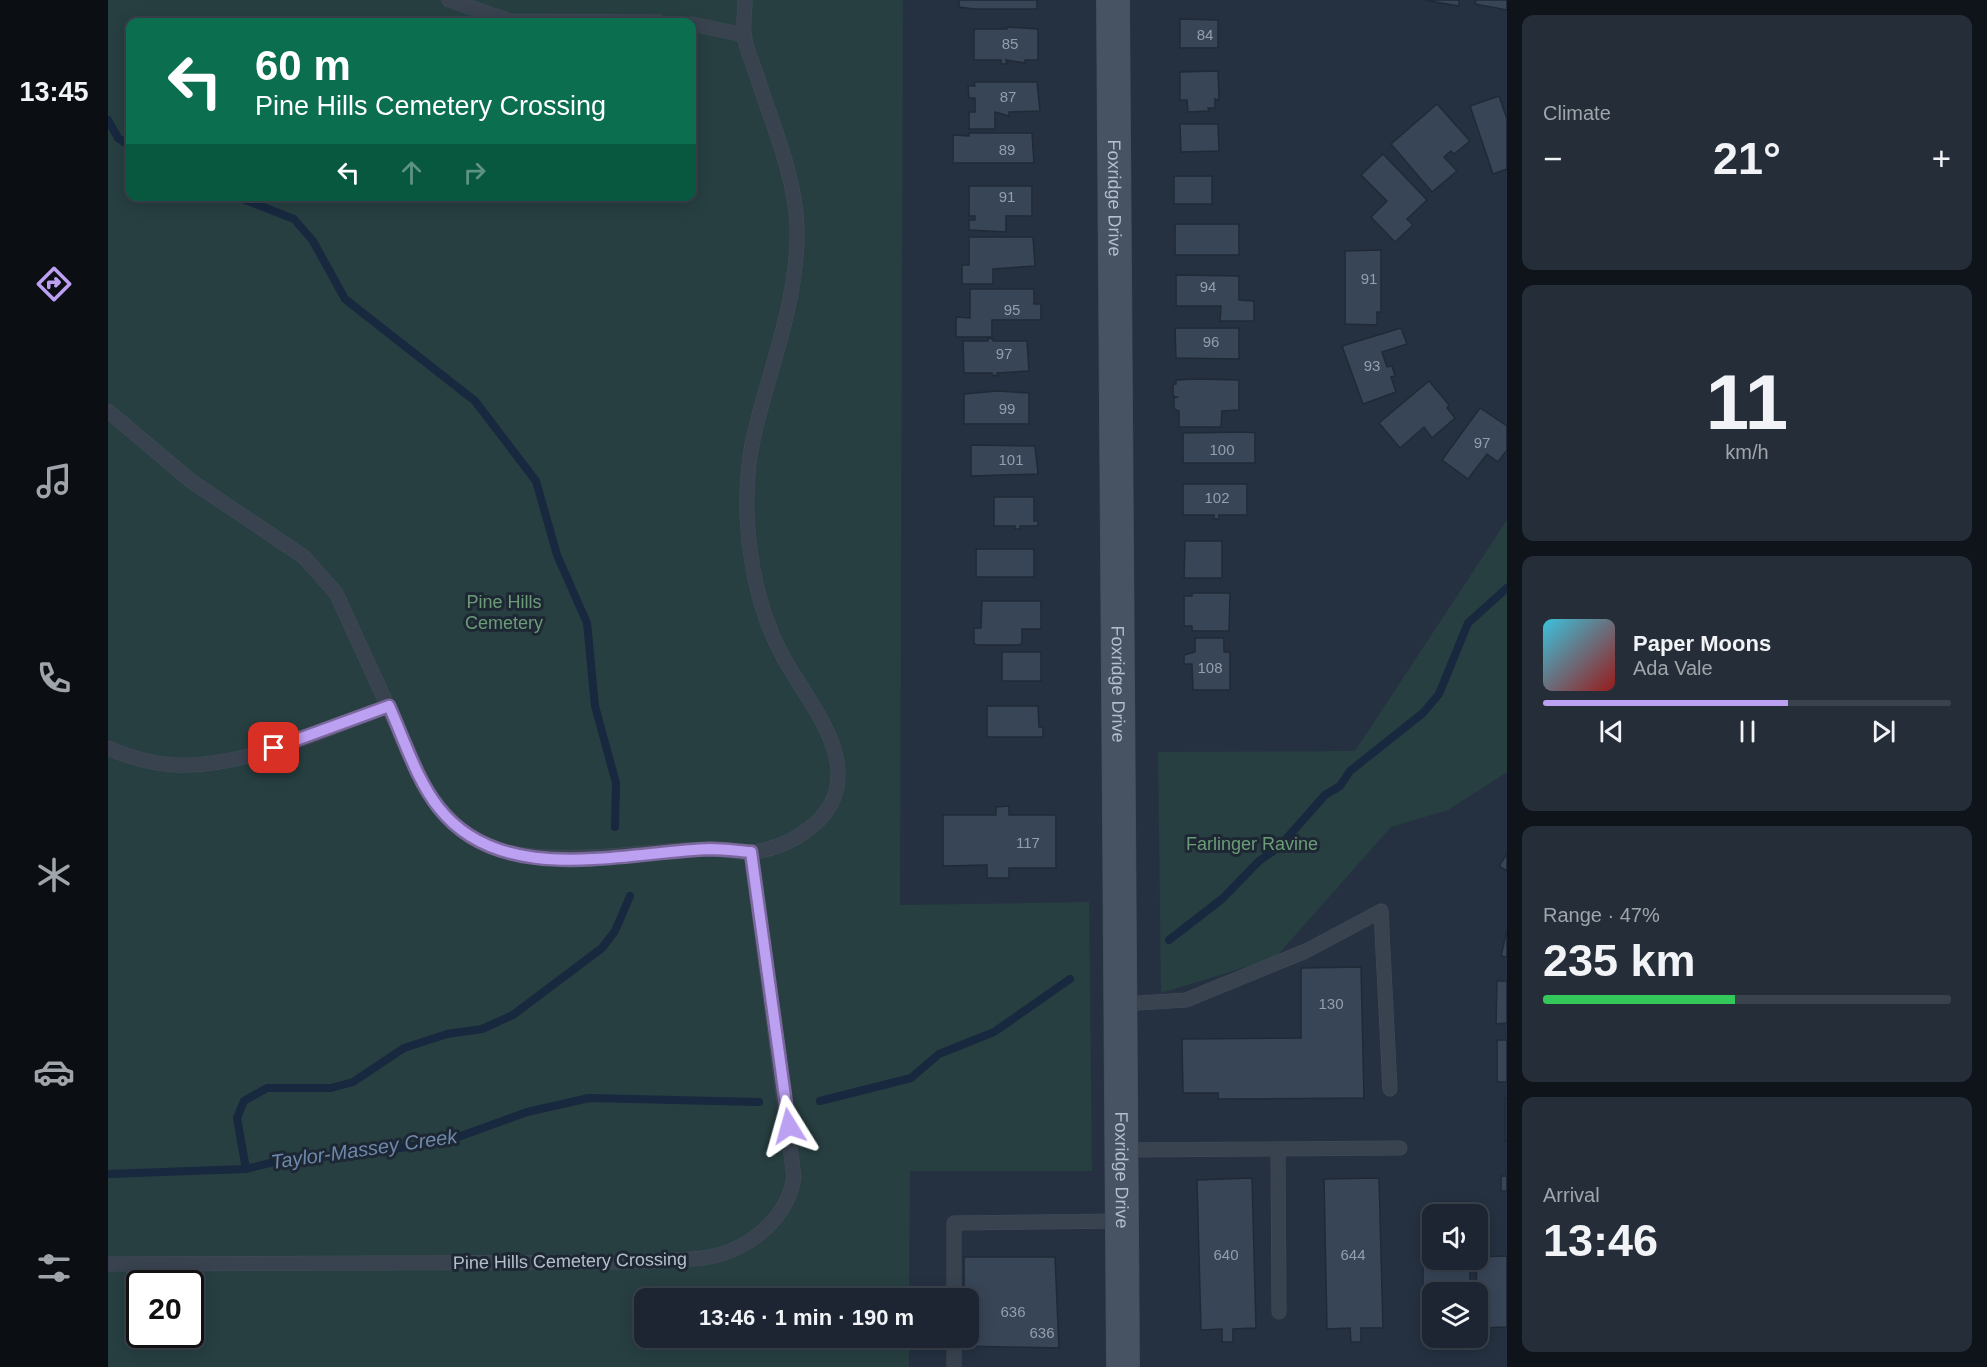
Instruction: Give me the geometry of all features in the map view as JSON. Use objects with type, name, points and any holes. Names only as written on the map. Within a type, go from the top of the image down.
[{"type":"street","name":"Foxridge Drive","points":[[1113,0],[1123,1367]]},
{"type":"lane","points":[[449,0],[501,18]]},
{"type":"lane","points":[[108,411],[190,481],[304,557],[336,594],[423,783],[437,806],[464,834],[484,845],[531,856],[558,858],[629,856],[711,849],[751,852],[786,843],[808,830],[830,805],[838,778],[836,759],[829,737],[779,650],[760,599],[749,535],[747,493],[752,446],[785,316],[795,263],[797,225],[791,186],[744,35],[745,0]]},
{"type":"lane","points":[[696,25],[744,35]]},
{"type":"lane","points":[[108,748],[148,762],[176,765],[220,762],[274,748],[389,706]]},
{"type":"lane","name":"Pine Hills Cemetery Crossing","points":[[108,1264],[624,1262],[705,1258],[732,1250],[753,1238],[782,1212],[791,1195],[794,1177],[751,852]]},
{"type":"lane","points":[[1122,1004],[1186,1000],[1306,951],[1381,910],[1390,1089]]},
{"type":"lane","points":[[1122,1150],[1400,1148]]},
{"type":"lane","points":[[1278,1150],[1279,1312]]},
{"type":"lane","points":[[954,1288],[954,1223],[1122,1221]]},
{"type":"lane","points":[[954,1348],[954,1367]]},
{"type":"green space","name":"Pine Hills Cemetery","points":[[108,0],[903,0],[900,905],[1089,902],[1092,1171],[910,1171],[909,1288],[634,1288],[634,1348],[909,1348],[909,1367],[108,1367]]},
{"type":"green space","name":"Farlinger Ravine","points":[[1507,520],[1507,772],[1448,810],[1391,827],[1275,958],[1161,993],[1158,752],[1355,751]]},
{"type":"building","points":[[959,0],[1037,0],[1037,9],[974,9],[959,7]]},
{"type":"building","points":[[1424,0],[1459,0],[1459,6]]},
{"type":"building","points":[[1476,0],[1507,0],[1507,10],[1475,4]]},
{"type":"building","points":[[1180,19],[1218,20],[1218,48],[1180,48]]},
{"type":"building","points":[[1007,27],[1038,29],[1038,60],[1025,60],[1025,63],[1006,60],[1007,64],[1001,64],[1001,60],[974,60],[974,29],[1007,29]]},
{"type":"building","points":[[1218,71],[1219,100],[1215,99],[1215,108],[1208,108],[1209,111],[1188,112],[1187,100],[1180,100],[1180,72]]},
{"type":"building","points":[[974,82],[1037,82],[1040,111],[1009,112],[1009,116],[995,112],[995,129],[969,129],[969,112],[975,112],[975,98],[969,98],[968,86],[975,86]]},
{"type":"building","points":[[1499,96],[1507,119],[1507,169],[1493,174],[1470,106]]},
{"type":"building","points":[[1437,104],[1470,141],[1454,154],[1451,151],[1444,157],[1457,171],[1432,192],[1391,144]]},
{"type":"building","points":[[1180,124],[1218,124],[1219,151],[1181,152]]},
{"type":"building","points":[[969,133],[1032,133],[1034,163],[953,163],[953,135],[969,136]]},
{"type":"building","points":[[1383,154],[1427,200],[1407,219],[1413,225],[1395,242],[1371,217],[1387,201],[1361,175]]},
{"type":"building","points":[[1174,176],[1212,176],[1212,204],[1174,204]]},
{"type":"building","points":[[969,186],[1032,186],[1032,216],[1006,216],[1006,232],[969,230],[969,220],[975,220],[975,216],[969,216]]},
{"type":"building","points":[[1175,224],[1239,224],[1239,255],[1175,255]]},
{"type":"building","points":[[969,237],[1033,237],[1035,266],[993,269],[993,284],[962,284],[962,265],[969,265]]},
{"type":"building","points":[[1381,250],[1381,312],[1377,312],[1377,325],[1345,324],[1345,251]]},
{"type":"building","points":[[1176,275],[1239,276],[1239,300],[1254,301],[1254,321],[1220,321],[1221,306],[1176,306]]},
{"type":"building","points":[[970,289],[1034,289],[1034,304],[1041,304],[1041,320],[992,320],[992,337],[956,337],[956,317],[970,318]]},
{"type":"building","points":[[1175,328],[1239,328],[1239,359],[1176,358]]},
{"type":"building","points":[[1401,328],[1407,344],[1382,352],[1387,367],[1392,366],[1395,376],[1391,377],[1396,392],[1363,404],[1342,346]]},
{"type":"building","points":[[988,338],[993,341],[1027,341],[1029,371],[997,373],[998,376],[992,373],[964,373],[963,341],[988,341]]},
{"type":"building","points":[[1176,380],[1239,380],[1239,410],[1222,411],[1221,427],[1179,427],[1179,411],[1174,409],[1174,398],[1177,397],[1173,396],[1173,384],[1176,384]]},
{"type":"building","points":[[1429,381],[1449,405],[1447,408],[1455,418],[1432,438],[1424,427],[1400,448],[1379,423]]},
{"type":"building","points":[[997,391],[1029,393],[1029,424],[964,424],[964,394]]},
{"type":"building","points":[[1480,408],[1507,426],[1507,450],[1498,462],[1487,454],[1468,479],[1442,460]]},
{"type":"building","points":[[1183,433],[1255,433],[1255,463],[1183,463]]},
{"type":"building","points":[[971,445],[1035,446],[1038,474],[971,476]]},
{"type":"building","points":[[1183,484],[1247,484],[1247,515],[1219,515],[1219,519],[1214,519],[1214,515],[1183,515]]},
{"type":"building","points":[[994,497],[1034,497],[1034,521],[1038,521],[1038,526],[1020,526],[1021,529],[1015,529],[1015,526],[994,526]]},
{"type":"building","points":[[1185,541],[1222,541],[1222,578],[1184,578]]},
{"type":"building","points":[[976,549],[1034,549],[1034,577],[976,577]]},
{"type":"building","points":[[1192,593],[1230,593],[1229,631],[1192,631],[1192,626],[1184,626],[1184,596],[1192,596]]},
{"type":"building","points":[[982,601],[1041,601],[1041,629],[1022,629],[1022,643],[1019,645],[977,645],[974,643],[974,628],[981,628]]},
{"type":"building","points":[[1195,638],[1224,638],[1224,652],[1230,652],[1230,690],[1193,690],[1192,664],[1184,664],[1184,655],[1195,652]]},
{"type":"building","points":[[1002,652],[1041,652],[1041,681],[1002,681]]},
{"type":"building","points":[[987,706],[1038,706],[1039,727],[1043,727],[1043,737],[987,737]]},
{"type":"building","points":[[1009,806],[1009,815],[1056,815],[1056,868],[1009,868],[1009,878],[987,878],[987,865],[943,866],[943,815],[996,815],[996,807]]},
{"type":"building","points":[[1507,854],[1507,871],[1499,866]]},
{"type":"building","points":[[1507,930],[1507,957],[1501,956]]},
{"type":"building","points":[[1361,967],[1364,1098],[1218,1099],[1218,1093],[1183,1093],[1182,1039],[1301,1038],[1301,968]]},
{"type":"building","points":[[1497,981],[1507,981],[1507,1023],[1496,1024]]},
{"type":"building","points":[[1497,1040],[1507,1040],[1507,1082],[1497,1082]]},
{"type":"building","points":[[1505,1098],[1507,1098],[1507,1141],[1505,1141]]},
{"type":"building","points":[[1501,1176],[1507,1176],[1507,1191],[1501,1191]]},
{"type":"building","points":[[1252,1178],[1256,1328],[1233,1329],[1233,1342],[1222,1342],[1222,1329],[1201,1330],[1197,1180]]},
{"type":"building","points":[[1379,1178],[1383,1328],[1361,1328],[1361,1342],[1351,1342],[1350,1328],[1327,1329],[1324,1179]]},
{"type":"building","points":[[1507,1256],[1507,1327],[1488,1328],[1488,1282],[1477,1282],[1476,1270],[1488,1270],[1488,1257]]},
{"type":"building","points":[[964,1257],[1055,1257],[1059,1348],[979,1346],[979,1288],[964,1288]]},
{"type":"building","points":[[1423,1270],[1470,1270],[1470,1282],[1423,1282]]},
{"type":"waterway","points":[[108,120],[118,138],[126,143]]},
{"type":"waterway","points":[[248,201],[294,219],[313,241],[345,299],[475,401],[536,481],[557,555],[587,623],[595,706],[616,783],[615,827]]},
{"type":"waterway","name":"Taylor-Massey Creek","points":[[1169,940],[1222,899],[1259,861],[1279,847],[1325,795],[1340,786],[1350,771],[1423,713],[1439,694],[1468,623],[1507,588]]},
{"type":"waterway","points":[[246,1169],[237,1118],[244,1101],[267,1088],[331,1088],[353,1082],[404,1048],[447,1034],[482,1029],[513,1015],[602,948],[615,931],[630,896]]},
{"type":"waterway","name":"Taylor-Massey Creek","points":[[820,1101],[911,1078],[939,1054],[994,1032],[1070,979]]},
{"type":"waterway","name":"Taylor-Massey Creek","points":[[108,1174],[246,1169],[286,1159],[352,1155],[447,1141],[527,1112],[589,1098],[759,1102]]},
{"type":"route","points":[[274,748],[389,706],[423,783],[437,806],[464,834],[484,845],[507,852],[558,858],[629,856],[711,849],[751,852],[789,1126]]}]
